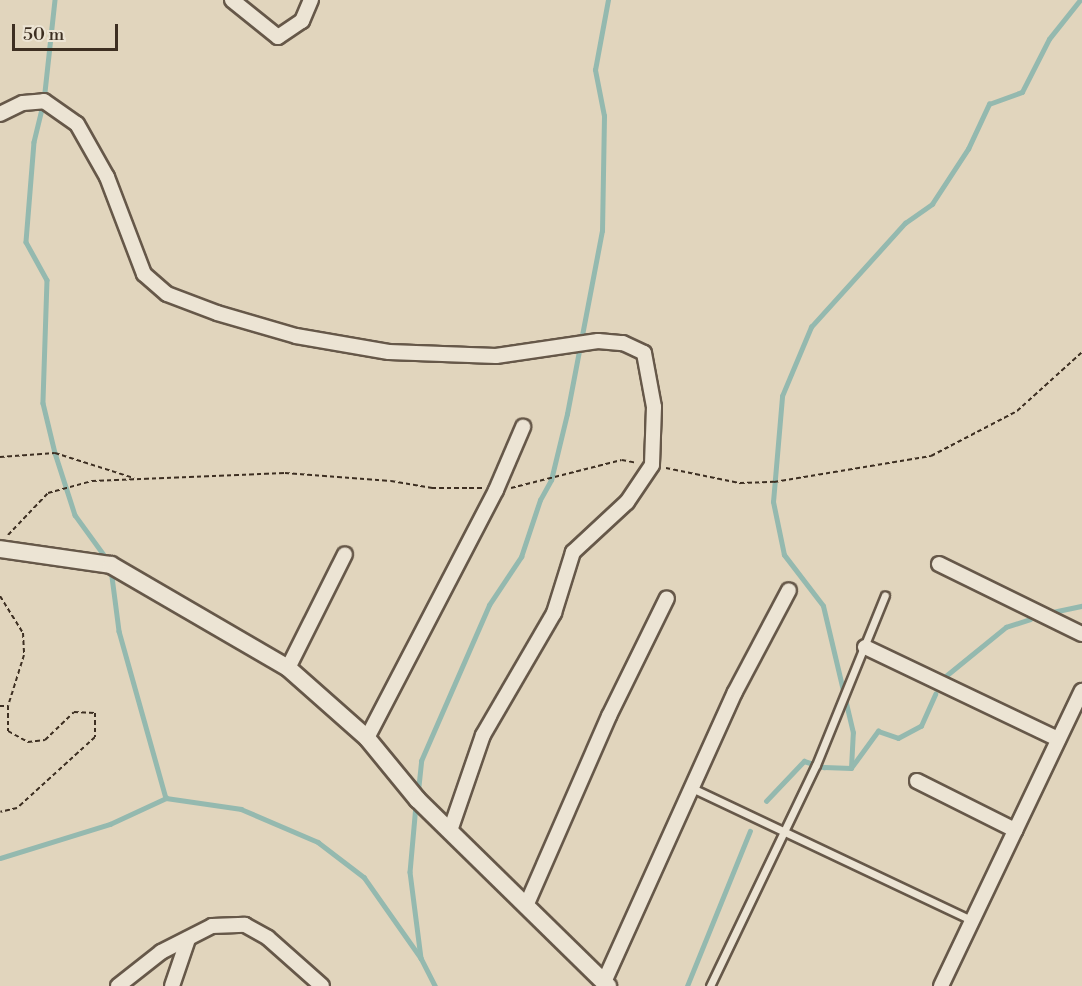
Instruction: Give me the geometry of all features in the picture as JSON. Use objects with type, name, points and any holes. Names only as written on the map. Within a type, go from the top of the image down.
[{"type":"street","points":[[232,0],[278,37],[302,21],[311,0]]},
{"type":"street","points":[[0,114],[23,103],[44,101],[77,124],[107,177],[144,274],[167,294],[217,313],[296,336],[389,352],[496,356],[598,341],[624,343],[644,353],[654,407],[652,465],[627,502],[573,552],[554,613],[483,735],[450,831]]},
{"type":"street","points":[[367,738],[496,490],[523,427]]},
{"type":"street","points":[[3,544],[111,565],[288,668],[367,738],[418,800],[606,984],[735,692],[789,590]]},
{"type":"street","points":[[288,668],[345,554]]},
{"type":"street","points":[[939,564],[1082,634]]},
{"type":"street","points":[[526,906],[609,716],[667,598]]},
{"type":"street","points":[[865,647],[1059,739]]},
{"type":"street","points":[[941,986],[1082,691]]},
{"type":"street","points":[[917,781],[1015,830]]},
{"type":"street","points":[[118,986],[161,952],[213,926],[245,925],[268,938],[322,986]]},
{"type":"street","points":[[172,986],[188,939]]},
{"type":"lane","points":[[710,986],[784,831],[865,647],[885,595]]},
{"type":"lane","points":[[692,788],[971,920]]},
{"type":"path","points":[[3,544],[18,521],[48,493],[92,481],[285,473],[391,481],[432,488],[496,490],[622,460],[740,483],[774,482],[931,456],[1017,411],[1082,352]]},
{"type":"path","points":[[0,457],[56,453],[137,479]]},
{"type":"path","points":[[0,596],[23,633],[24,655],[8,706],[8,731],[28,742],[45,740],[74,712],[95,713],[95,737],[17,808],[0,812]]},
{"type":"path","points":[[0,706],[8,706]]},
{"type":"waterway","points":[[55,0],[44,101],[34,142],[26,242],[47,280],[43,403],[55,453],[75,515],[107,559]]},
{"type":"waterway","points":[[418,791],[421,761],[489,605],[521,557],[540,500],[551,480],[567,414],[602,231],[604,116],[595,70],[608,0]]},
{"type":"waterway","points":[[851,768],[853,733],[823,606],[784,555],[773,502],[782,396],[811,327],[905,223],[932,204],[968,149],[989,104],[1022,92],[1049,39],[1080,0]]},
{"type":"waterway","points":[[111,569],[119,631],[166,798]]},
{"type":"waterway","points":[[1048,613],[1082,606]]},
{"type":"waterway","points":[[942,679],[1006,627],[1030,619]]},
{"type":"waterway","points":[[766,801],[804,761],[824,767],[851,768],[878,731],[898,738],[921,726],[935,694]]},
{"type":"waterway","points":[[0,858],[110,824],[166,798],[241,809],[318,842],[364,877],[421,958],[435,986]]},
{"type":"waterway","points":[[416,805],[410,872],[421,958]]},
{"type":"waterway","points":[[687,986],[750,831]]}]
